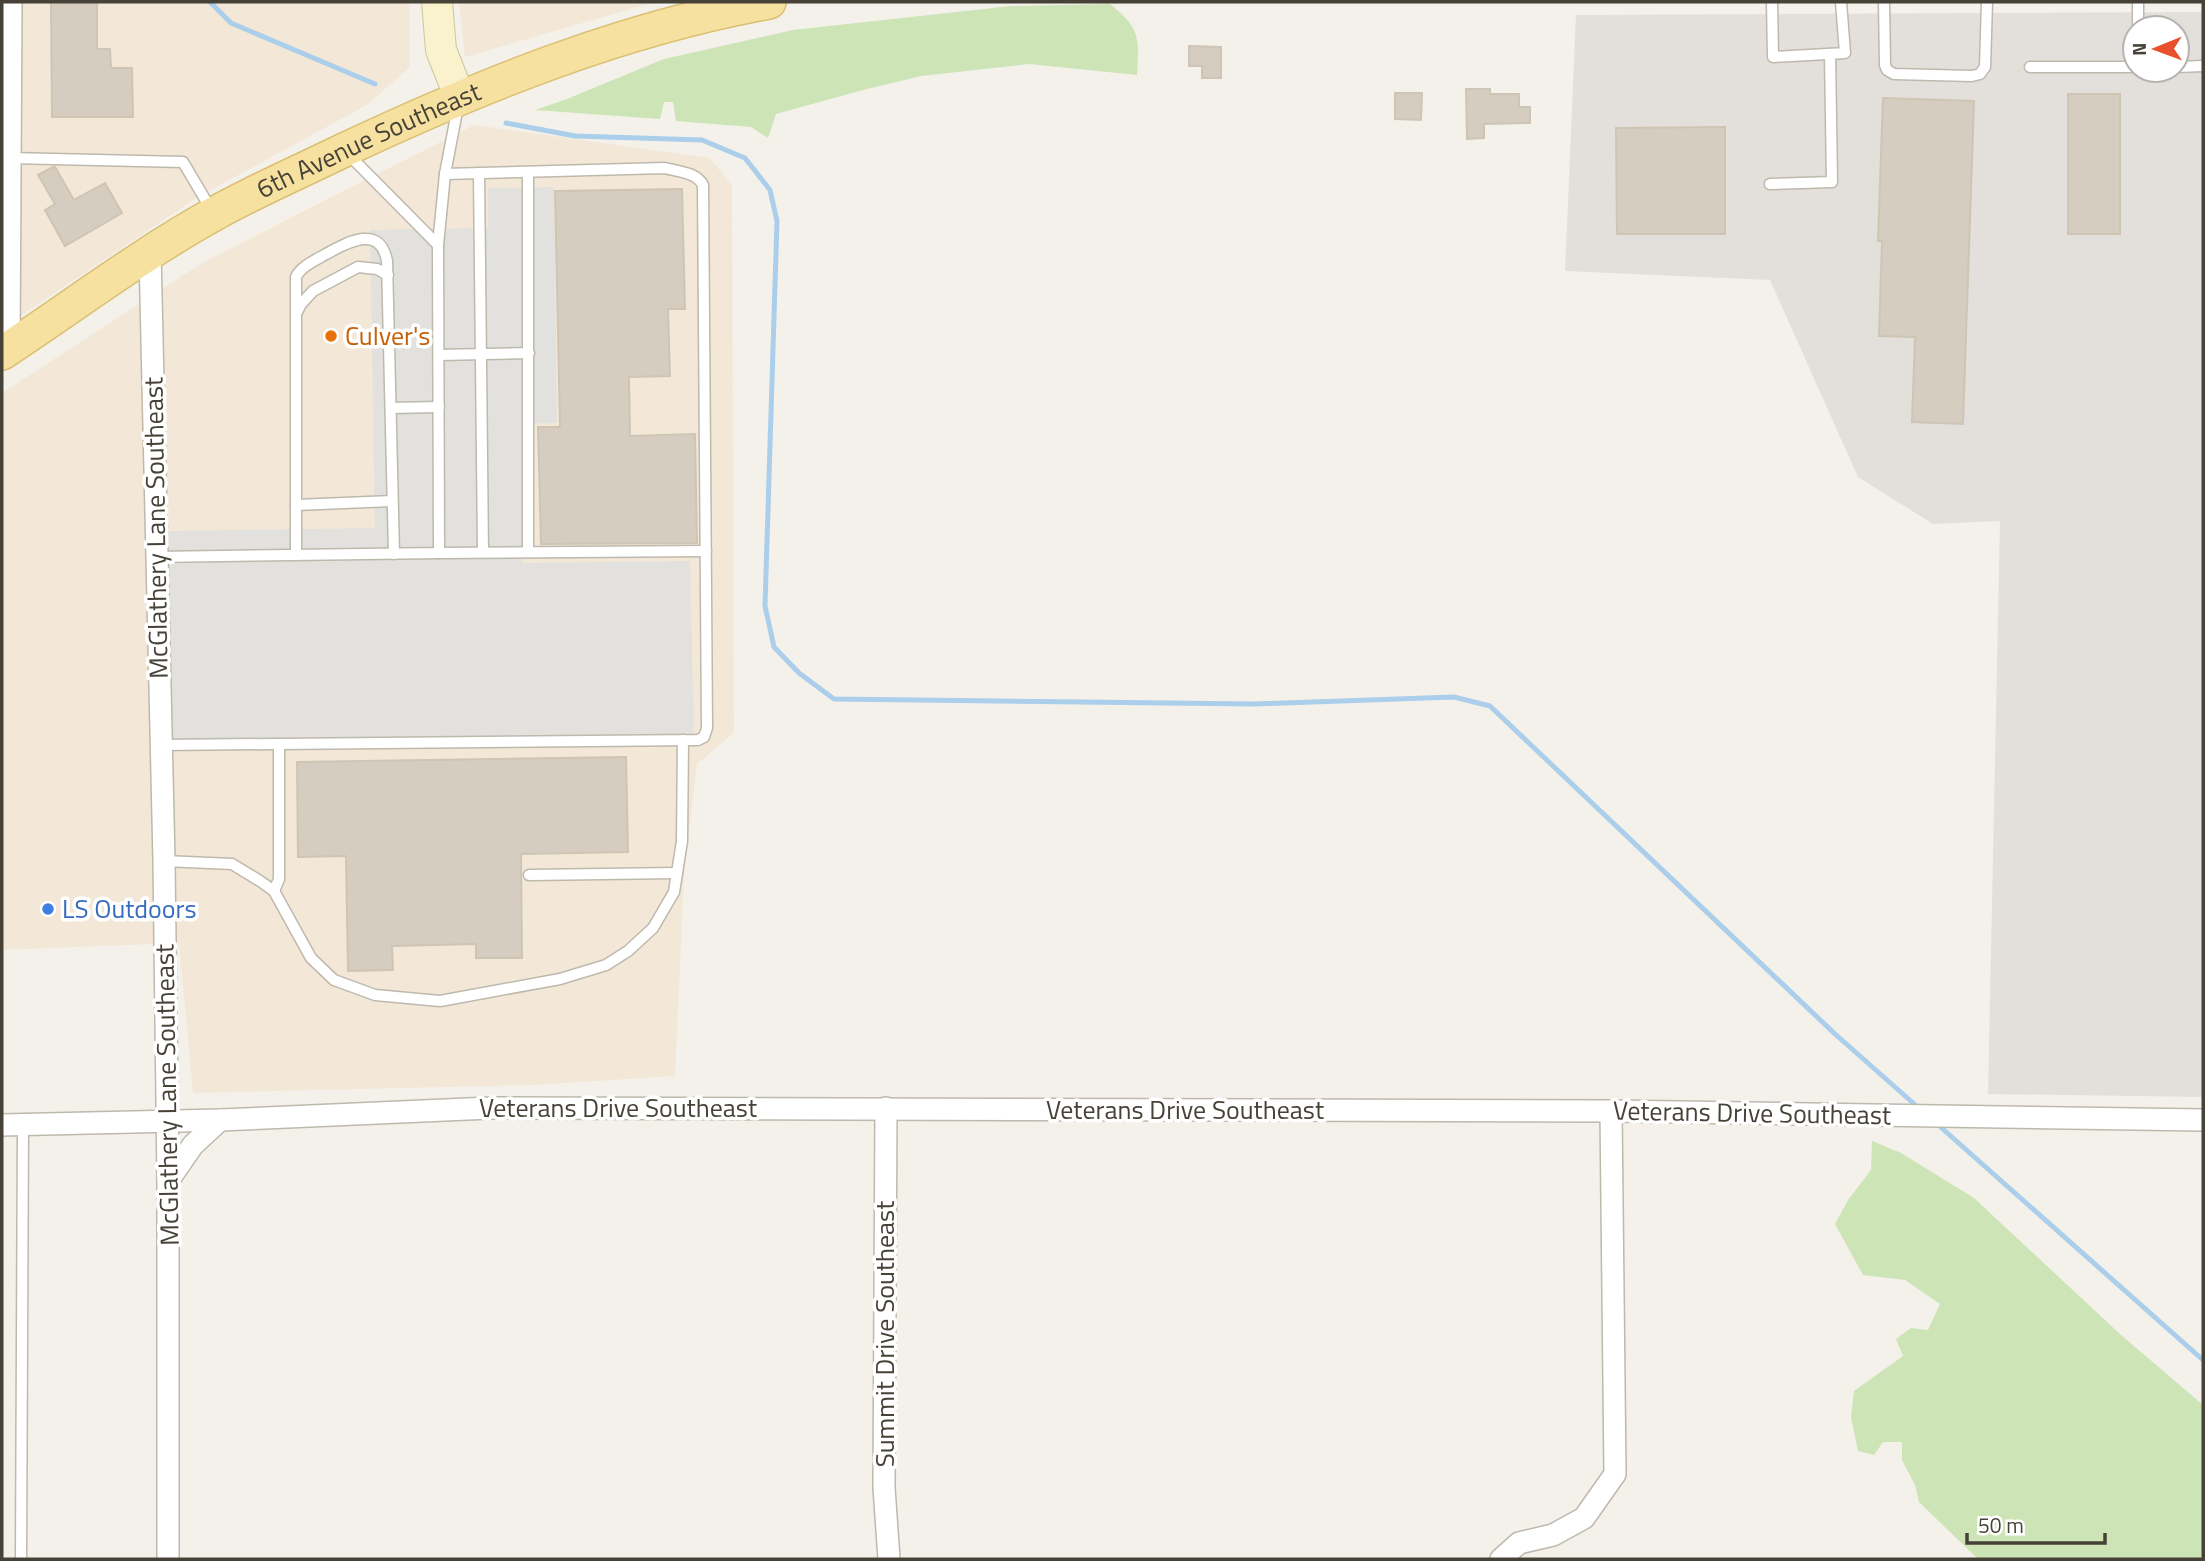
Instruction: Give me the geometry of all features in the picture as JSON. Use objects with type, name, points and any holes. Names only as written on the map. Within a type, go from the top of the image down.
[{"type":"main road","name":"6th Avenue Southeast","points":[[5,351],[150,253],[214,214],[344,150],[460,98],[578,53],[666,26],[769,2]]},
{"type":"street","points":[[5,351],[11,2]]},
{"type":"street","points":[[437,2],[441,50],[460,98]]},
{"type":"street","name":"McGlathery Lane Southeast","points":[[150,253],[164,861],[168,1181],[168,1559]]},
{"type":"street","name":"Veterans Drive Southeast","points":[[2,1125],[220,1120],[490,1108],[1611,1111],[2203,1120]]},
{"type":"street","name":"Summit Drive Southeast","points":[[886,1108],[884,1488],[889,1559]]},
{"type":"street","points":[[1501,1559],[1519,1543],[1553,1535],[1584,1518],[1615,1474],[1611,1111]]},
{"type":"street","points":[[168,1181],[193,1145],[220,1120]]},
{"type":"lane","points":[[1772,2],[1773,57],[1845,54],[1841,2]]},
{"type":"lane","points":[[1884,2],[1887,71],[1894,74],[1972,76],[1980,74],[1985,68],[1987,2]]},
{"type":"lane","points":[[1770,184],[1832,182],[1830,54]]},
{"type":"lane","points":[[2030,67],[2121,66]]},
{"type":"lane","points":[[439,553],[438,245],[446,174],[460,98]]},
{"type":"lane","points":[[344,150],[438,245]]},
{"type":"lane","points":[[10,158],[183,162],[214,214]]},
{"type":"lane","points":[[161,745],[698,740],[704,737],[707,728],[703,185],[694,175],[665,168],[446,174]]},
{"type":"lane","points":[[528,172],[528,552]]},
{"type":"lane","points":[[478,173],[483,552]]},
{"type":"lane","points":[[296,555],[295,285],[298,272],[348,242],[361,239],[380,244],[385,250],[388,275],[394,554]]},
{"type":"lane","points":[[295,316],[307,295],[349,271],[367,267],[388,275]]},
{"type":"lane","points":[[439,355],[529,354]]},
{"type":"lane","points":[[391,408],[439,407]]},
{"type":"lane","points":[[296,505],[393,501]]},
{"type":"lane","points":[[155,557],[706,551]]},
{"type":"lane","points":[[164,861],[232,864],[274,891],[311,958],[334,980],[375,995],[440,1001],[560,979],[606,965],[628,951],[653,928],[674,892],[682,841],[683,740]]},
{"type":"lane","points":[[274,891],[279,878],[279,744]]},
{"type":"lane","points":[[529,875],[677,873]]},
{"type":"lane","points":[[21,1559],[23,1124]]},
{"type":"shaded area","points":[[2,2],[409,2],[410,67],[367,105],[198,197],[2,328]]},
{"type":"shaded area","points":[[459,2],[656,2],[465,57]]},
{"type":"shaded area","points":[[2203,12],[2203,1097],[1988,1094],[2000,521],[1933,524],[1858,477],[1770,280],[1565,271],[1576,15]]},
{"type":"shaded area","points":[[474,125],[710,158],[732,186],[734,733],[697,764],[684,877],[675,1076],[533,1085],[193,1093],[179,943],[2,950],[2,393],[202,263]]},
{"type":"shaded area","points":[[554,187],[557,423],[521,424],[523,563],[690,561],[694,740],[170,745],[167,531],[375,528],[370,230],[488,228],[488,188]]},
{"type":"green space","points":[[1110,4],[1128,20],[1136,35],[1137,75],[1029,64],[921,76],[776,114],[768,138],[751,127],[676,121],[673,102],[664,102],[660,119],[535,110],[664,59],[793,30],[1011,6]]},
{"type":"green space","points":[[1872,1141],[1901,1153],[1974,1198],[2121,1335],[2203,1405],[2203,1559],[1978,1559],[1919,1502],[1915,1485],[1902,1460],[1902,1442],[1883,1442],[1874,1455],[1858,1451],[1851,1417],[1854,1391],[1903,1356],[1896,1339],[1911,1328],[1928,1330],[1940,1304],[1905,1280],[1863,1275],[1835,1224],[1848,1200],[1871,1170]]},
{"type":"building","points":[[51,2],[97,2],[97,49],[110,49],[111,68],[132,68],[133,117],[52,117]]},
{"type":"building","points":[[1189,46],[1221,47],[1221,78],[1202,78],[1202,66],[1189,66]]},
{"type":"building","points":[[1466,89],[1490,89],[1490,94],[1519,94],[1519,107],[1530,107],[1530,123],[1484,124],[1484,138],[1467,139]]},
{"type":"building","points":[[1395,93],[1422,93],[1421,120],[1395,119]]},
{"type":"building","points":[[2068,94],[2120,94],[2120,234],[2068,234]]},
{"type":"building","points":[[1883,98],[1974,101],[1963,424],[1912,422],[1915,337],[1879,336],[1882,241],[1878,241]]},
{"type":"building","points":[[1725,127],[1725,234],[1617,234],[1616,128]]},
{"type":"building","points":[[53,167],[74,200],[105,183],[122,213],[65,246],[45,210],[55,204],[38,175]]},
{"type":"building","points":[[682,189],[685,309],[668,309],[670,376],[629,377],[630,436],[695,434],[697,543],[541,544],[538,427],[560,427],[555,191]]},
{"type":"building","points":[[626,757],[628,852],[521,854],[522,958],[476,958],[476,944],[392,946],[393,970],[348,971],[346,856],[298,857],[297,762]]},
{"type":"waterway","points":[[210,2],[231,23],[375,84]]},
{"type":"waterway","points":[[506,123],[575,136],[702,140],[745,158],[770,190],[777,221],[765,606],[774,647],[799,673],[834,699],[1254,704],[1454,697],[1490,706],[1835,1034],[1921,1110]]},
{"type":"waterway","points":[[1936,1123],[2203,1360]]},
{"type":"place","name":"Culver's","points":[[331,336]]},
{"type":"place","name":"LS Outdoors","points":[[48,909]]}]
